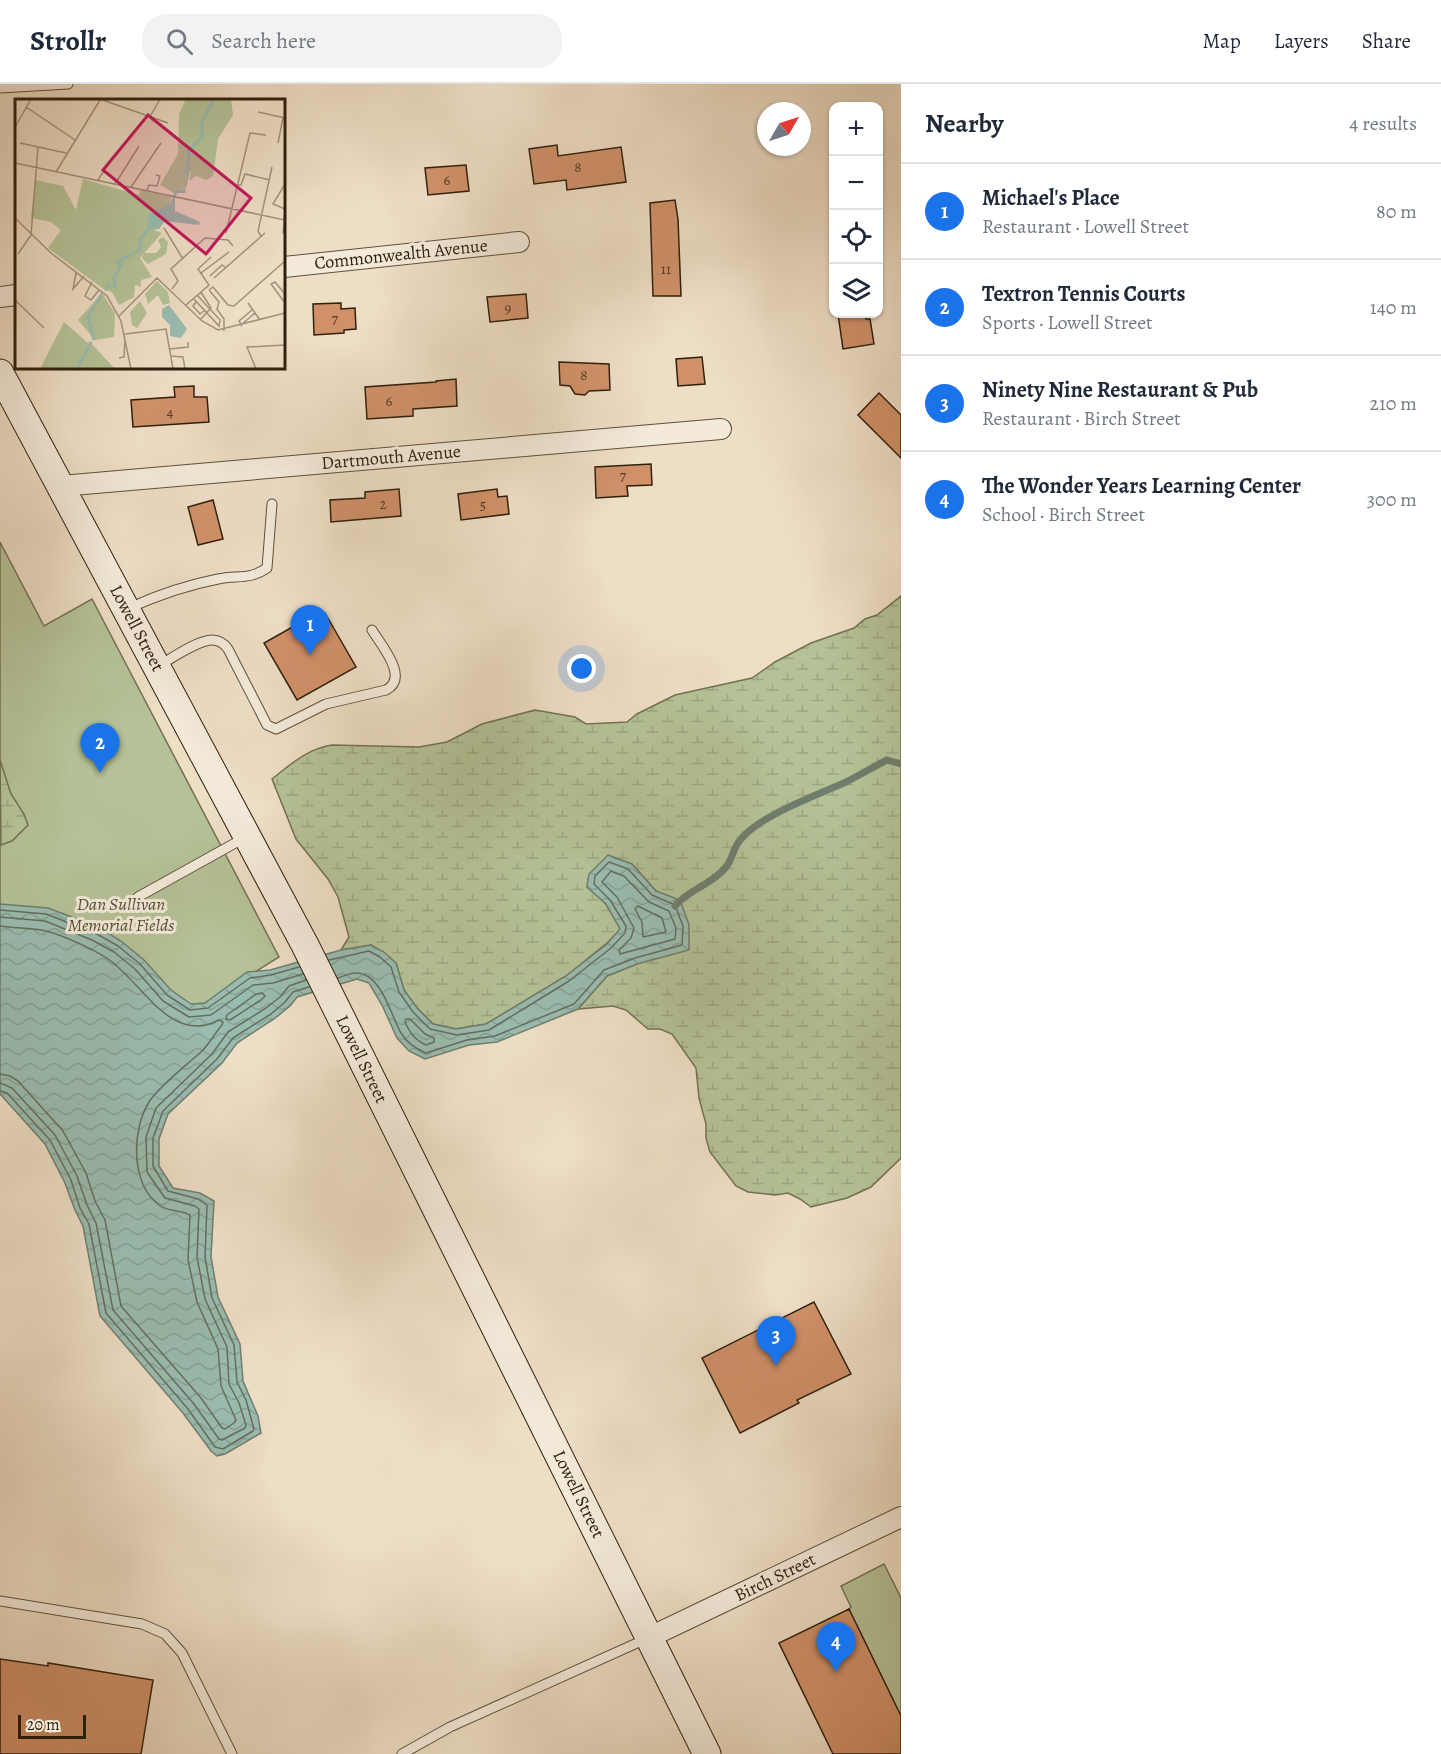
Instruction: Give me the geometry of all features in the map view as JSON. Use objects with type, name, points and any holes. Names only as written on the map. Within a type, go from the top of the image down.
[{"type":"main road","name":"Lowell Street","points":[[0,373],[305,945],[707,1754]]},
{"type":"street","name":"Commonwealth Avenue","points":[[285,267],[519,242]]},
{"type":"street","points":[[0,297],[15,295]]},
{"type":"street","name":"Dartmouth Avenue","points":[[61,486],[721,429]]},
{"type":"street","name":"Birch Street","points":[[650,1637],[901,1517]]},
{"type":"lane","points":[[0,88],[68,84]]},
{"type":"lane","points":[[127,609],[164,592],[221,578],[257,575],[267,568],[272,504]]},
{"type":"lane","points":[[158,666],[205,642],[215,640],[221,642],[228,649],[267,725],[276,729],[326,704],[386,690],[393,685],[397,677],[395,669],[372,630]]},
{"type":"lane","points":[[138,897],[248,836]]},
{"type":"lane","points":[[0,1601],[142,1624],[165,1634],[182,1653],[232,1754]]},
{"type":"lane","points":[[402,1754],[450,1726],[650,1637]]},
{"type":"green space","name":"Dan Sullivan Memorial Fields","points":[[0,542],[44,626],[92,599],[279,957],[120,1056],[0,1035]]},
{"type":"green space","points":[[901,596],[901,1158],[871,1187],[847,1198],[811,1207],[788,1193],[775,1195],[748,1192],[736,1186],[710,1152],[699,1098],[696,1068],[672,1034],[660,1029],[648,1029],[626,1010],[613,1006],[578,1009],[607,976],[637,964],[680,901],[656,891],[632,864],[587,887],[606,904],[621,929],[566,976],[486,1024],[456,1029],[433,1024],[404,990],[396,963],[371,945],[341,950],[349,937],[338,897],[328,879],[296,839],[272,779],[300,758],[332,745],[419,747],[447,742],[482,724],[535,710],[575,717],[586,724],[627,722],[637,714],[675,695],[752,678],[775,662],[811,643],[854,628],[865,619],[877,615]]},
{"type":"green space","points":[[0,760],[11,794],[28,825],[12,841],[1,845]]},
{"type":"green space","points":[[884,1564],[901,1598],[901,1720],[839,1727],[893,1700],[849,1609],[851,1607],[841,1586]]},
{"type":"water","points":[[608,855],[632,864],[656,891],[680,900],[689,925],[689,950],[637,964],[607,976],[578,1009],[497,1042],[469,1045],[425,1059],[409,1051],[397,1038],[369,983],[357,979],[297,997],[274,1019],[237,1043],[222,1063],[168,1114],[159,1139],[159,1166],[173,1188],[200,1193],[214,1201],[211,1257],[218,1297],[240,1344],[243,1381],[258,1416],[261,1433],[225,1454],[217,1456],[100,1316],[83,1226],[65,1183],[45,1144],[0,1094],[0,904],[48,908],[98,927],[121,941],[144,960],[171,990],[191,1004],[205,1003],[247,972],[270,970],[341,950],[371,945],[384,952],[396,963],[404,990],[433,1024],[456,1029],[486,1024],[566,976],[607,944],[620,929],[606,904],[587,887],[589,874]]},
{"type":"building","points":[[557,145],[558,156],[621,147],[626,182],[567,190],[566,180],[534,184],[529,149]]},
{"type":"building","points":[[466,165],[469,191],[428,195],[425,168]]},
{"type":"building","points":[[675,200],[678,219],[681,296],[653,296],[650,203]]},
{"type":"building","points":[[526,294],[528,318],[490,322],[487,297]]},
{"type":"building","points":[[341,303],[341,309],[355,308],[356,329],[344,330],[344,333],[314,335],[313,304]]},
{"type":"building","points":[[839,318],[870,319],[874,344],[843,349]]},
{"type":"building","points":[[702,357],[705,384],[678,386],[676,359]]},
{"type":"building","points":[[559,362],[609,364],[610,390],[589,391],[585,395],[575,394],[570,386],[560,385]]},
{"type":"building","points":[[456,379],[457,406],[413,409],[413,416],[367,419],[365,387]]},
{"type":"building","points":[[194,386],[194,397],[207,397],[209,422],[133,427],[131,400],[175,397],[174,387]]},
{"type":"building","points":[[879,393],[901,415],[901,458],[858,415]]},
{"type":"building","points":[[651,464],[652,485],[627,486],[628,496],[596,498],[595,467]]},
{"type":"building","points":[[399,489],[401,516],[331,522],[330,500],[365,498],[365,492]]},
{"type":"building","points":[[497,489],[498,497],[507,496],[509,514],[461,520],[458,494]]},
{"type":"building","points":[[213,500],[223,539],[198,545],[188,507]]},
{"type":"building","points":[[325,613],[356,667],[297,700],[264,643],[312,616],[314,619]]},
{"type":"building","points":[[814,1302],[851,1374],[797,1400],[799,1403],[740,1433],[702,1358]]},
{"type":"building","points":[[849,1609],[901,1716],[901,1754],[833,1754],[779,1643]]},
{"type":"building","points":[[0,1659],[48,1666],[48,1663],[153,1680],[141,1754],[0,1754]]},
{"type":"waterway","points":[[675,906],[680,900],[721,873],[728,864],[738,842],[762,822],[790,806],[846,782],[887,760],[901,764]]},
{"type":"place","name":"Michael's Place","points":[[310,655]]},
{"type":"place","name":"Textron Tennis Courts","points":[[100,773]]},
{"type":"place","name":"Ninety Nine Restaurant & Pub","points":[[776,1366]]},
{"type":"place","name":"The Wonder Years Learning Center","points":[[836,1672]]}]
